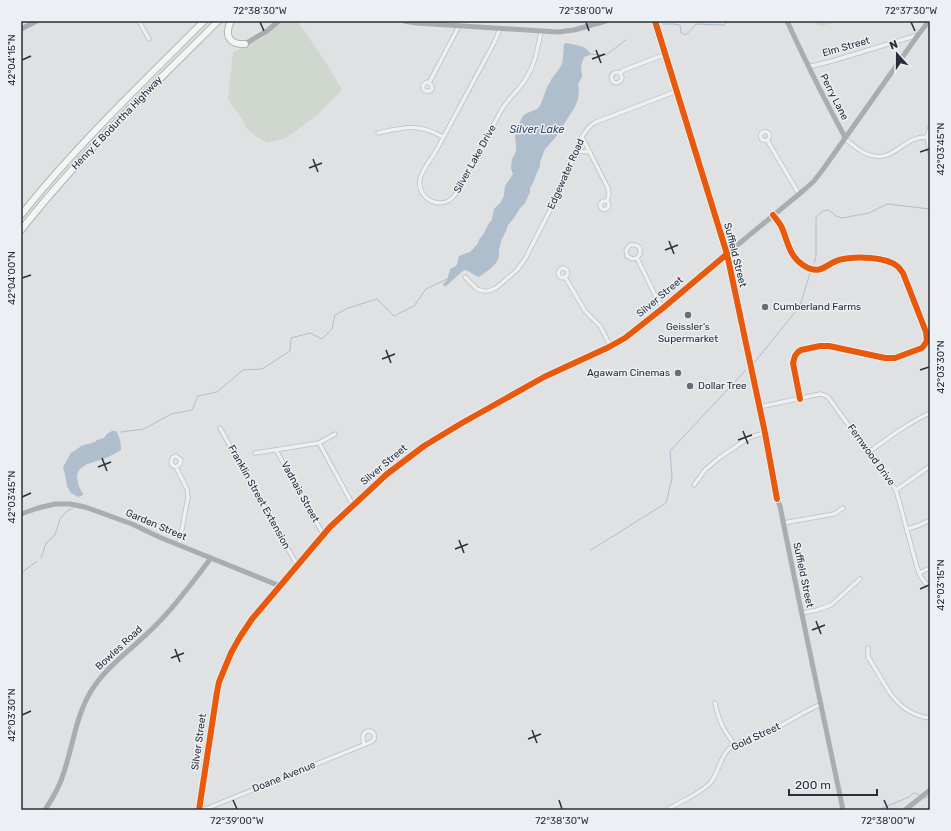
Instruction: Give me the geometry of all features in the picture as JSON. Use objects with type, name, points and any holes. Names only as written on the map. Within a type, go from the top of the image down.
[{"type":"highway","name":"Henry E Bodurtha Highway","points":[[21,215],[50,179],[83,143],[204,21]]},
{"type":"highway","name":"Henry E Bodurtha Highway","points":[[21,230],[55,189],[95,145],[218,21]]},
{"type":"highway","points":[[231,21],[228,30],[230,39],[236,43],[245,44]]},
{"type":"street","points":[[21,29],[37,21]]},
{"type":"street","points":[[245,44],[263,34],[279,21]]},
{"type":"street","points":[[404,21],[540,32],[565,32],[606,21]]},
{"type":"street","name":"Suffield Street","points":[[655,21],[727,254],[843,810]]},
{"type":"street","name":"Perry Lane","points":[[787,21],[845,138]]},
{"type":"street","points":[[918,35],[929,21]]},
{"type":"street","points":[[141,22],[149,40]]},
{"type":"street","points":[[429,83],[459,26]]},
{"type":"street","name":"Silver Lake Drive","points":[[500,29],[444,137],[421,174],[421,191],[425,197],[431,201],[437,203],[447,202],[456,195],[502,108],[521,86],[533,65],[540,32]]},
{"type":"street","name":"Elm Street","points":[[808,64],[812,66],[832,61],[918,35]]},
{"type":"street","name":"Silver Street","points":[[199,810],[216,694],[219,682],[231,653],[252,619],[323,534],[391,470],[431,441],[544,377],[611,346],[632,333],[774,215],[814,181],[918,35]]},
{"type":"street","points":[[620,74],[624,70],[666,54]]},
{"type":"street","name":"Edgewater Road","points":[[465,277],[477,289],[488,291],[496,288],[519,267],[525,259],[562,188],[582,137],[589,127],[596,122],[677,91]]},
{"type":"street","points":[[378,133],[400,128],[416,127],[431,130],[444,137]]},
{"type":"street","points":[[930,128],[927,137],[930,153]]},
{"type":"street","points":[[582,137],[607,186],[609,195],[607,201]]},
{"type":"street","points":[[845,138],[866,154],[880,156],[895,152],[913,139],[927,137]]},
{"type":"street","points":[[767,140],[799,194]]},
{"type":"street","points":[[576,151],[590,152]]},
{"type":"street","points":[[759,407],[800,399],[793,363],[794,356],[805,349],[820,346],[833,346],[893,359],[922,348],[926,343],[926,335],[903,273],[898,266],[880,260],[862,258],[841,259],[820,269],[809,268],[798,261],[792,254],[783,229],[774,215]]},
{"type":"street","points":[[630,245],[636,245],[640,249],[640,255],[637,258],[631,259],[627,256],[626,250],[630,245]]},
{"type":"street","points":[[637,258],[663,308]]},
{"type":"street","points":[[566,277],[585,311],[600,326],[611,346]]},
{"type":"street","name":"Fernwood Drive","points":[[800,399],[820,394],[829,398],[896,490],[912,553],[919,573],[930,589]]},
{"type":"street","points":[[869,452],[898,431],[919,418],[930,414]]},
{"type":"street","name":"Franklin Street Extension","points":[[220,428],[298,565]]},
{"type":"street","points":[[694,485],[705,470],[724,455],[750,437],[765,433]]},
{"type":"street","points":[[255,453],[320,443],[335,434]]},
{"type":"street","points":[[320,443],[353,505]]},
{"type":"street","name":"Vadnais Street","points":[[276,450],[323,534]]},
{"type":"street","points":[[896,490],[930,466]]},
{"type":"street","points":[[176,467],[187,490],[188,496],[179,545]]},
{"type":"street","name":"Garden Street","points":[[21,514],[52,504],[79,506],[132,524],[179,545],[280,586]]},
{"type":"street","points":[[783,523],[834,514],[843,508]]},
{"type":"street","points":[[906,529],[930,520]]},
{"type":"street","name":"Bowles Road","points":[[45,810],[54,796],[62,778],[78,719],[94,686],[114,663],[165,617],[211,558]]},
{"type":"street","points":[[919,573],[930,568]]},
{"type":"street","points":[[802,612],[817,610],[831,605],[860,579]]},
{"type":"street","points":[[868,648],[868,657],[894,698],[909,711],[930,718]]},
{"type":"street","points":[[715,703],[721,724],[735,745]]},
{"type":"street","name":"Gold Street","points":[[667,810],[708,785],[717,774],[724,755],[735,745],[743,740],[767,733],[821,704]]},
{"type":"street","name":"Doane Avenue","points":[[203,810],[364,745]]},
{"type":"street","points":[[905,810],[930,790]]},
{"type":"shaded area","points":[[284,21],[297,21],[327,64],[342,90],[317,115],[286,138],[267,143],[251,133],[228,100],[233,52],[262,38]]},
{"type":"shaded area","points":[[806,21],[840,21],[821,26]]},
{"type":"water","name":"Silver Lake","points":[[566,43],[583,47],[590,53],[590,55],[584,57],[581,66],[582,77],[578,84],[578,99],[575,107],[555,138],[545,149],[540,162],[540,167],[525,203],[508,225],[502,239],[497,262],[479,277],[464,270],[445,287],[443,284],[447,280],[450,269],[456,265],[459,256],[470,252],[478,243],[492,220],[494,209],[501,202],[504,195],[505,186],[513,174],[511,168],[512,159],[516,152],[515,135],[522,117],[540,106],[548,85],[561,65],[564,44]]},
{"type":"water","points":[[112,431],[116,431],[118,435],[121,450],[81,468],[77,476],[78,485],[83,495],[78,497],[71,493],[67,486],[63,467],[71,453],[81,446],[104,438]]},
{"type":"waterway","points":[[663,24],[680,25],[681,33],[686,35],[696,24],[724,25],[728,21]]},
{"type":"waterway","points":[[590,54],[606,55],[626,40]]},
{"type":"waterway","points":[[814,263],[816,256],[816,217],[823,211],[829,210],[836,216],[842,218],[869,213],[887,204],[930,209]]},
{"type":"waterway","points":[[754,363],[800,306],[810,273]]},
{"type":"waterway","points":[[121,432],[144,429],[171,414],[192,410],[198,396],[217,392],[243,370],[262,369],[290,351],[291,338],[310,333],[322,339],[332,329],[335,315],[348,308],[377,299],[394,316],[414,306],[426,289],[447,279]]},
{"type":"waterway","points":[[591,550],[666,503],[672,478],[670,451],[745,371]]},
{"type":"waterway","points":[[41,558],[46,543],[55,535],[60,519],[67,511],[73,508]]},
{"type":"waterway","points":[[21,573],[37,561]]},
{"type":"waterway","points":[[878,810],[909,797],[912,794],[916,793],[919,795]]},
{"type":"waterway","points":[[925,798],[930,796]]},
{"type":"cycle path","points":[[655,21],[727,254],[765,433],[777,499]]},
{"type":"cycle path","points":[[773,215],[781,226],[792,253],[798,261],[810,269],[815,270],[824,268],[837,260],[849,258],[879,259],[892,263],[898,267],[903,273],[926,332],[927,341],[922,348],[895,358],[885,358],[829,346],[820,346],[801,350],[795,356],[793,363],[800,399]]},
{"type":"cycle path","points":[[199,810],[219,682],[231,653],[252,619],[330,527],[387,474],[424,446],[544,377],[625,338],[727,254]]},
{"type":"place","name":"Cumberland Farms","points":[[765,307]]},
{"type":"place","name":"Geissler's Supermarket","points":[[688,315]]},
{"type":"place","name":"Agawam Cinemas","points":[[678,373]]},
{"type":"place","name":"Dollar Tree","points":[[690,386]]}]
